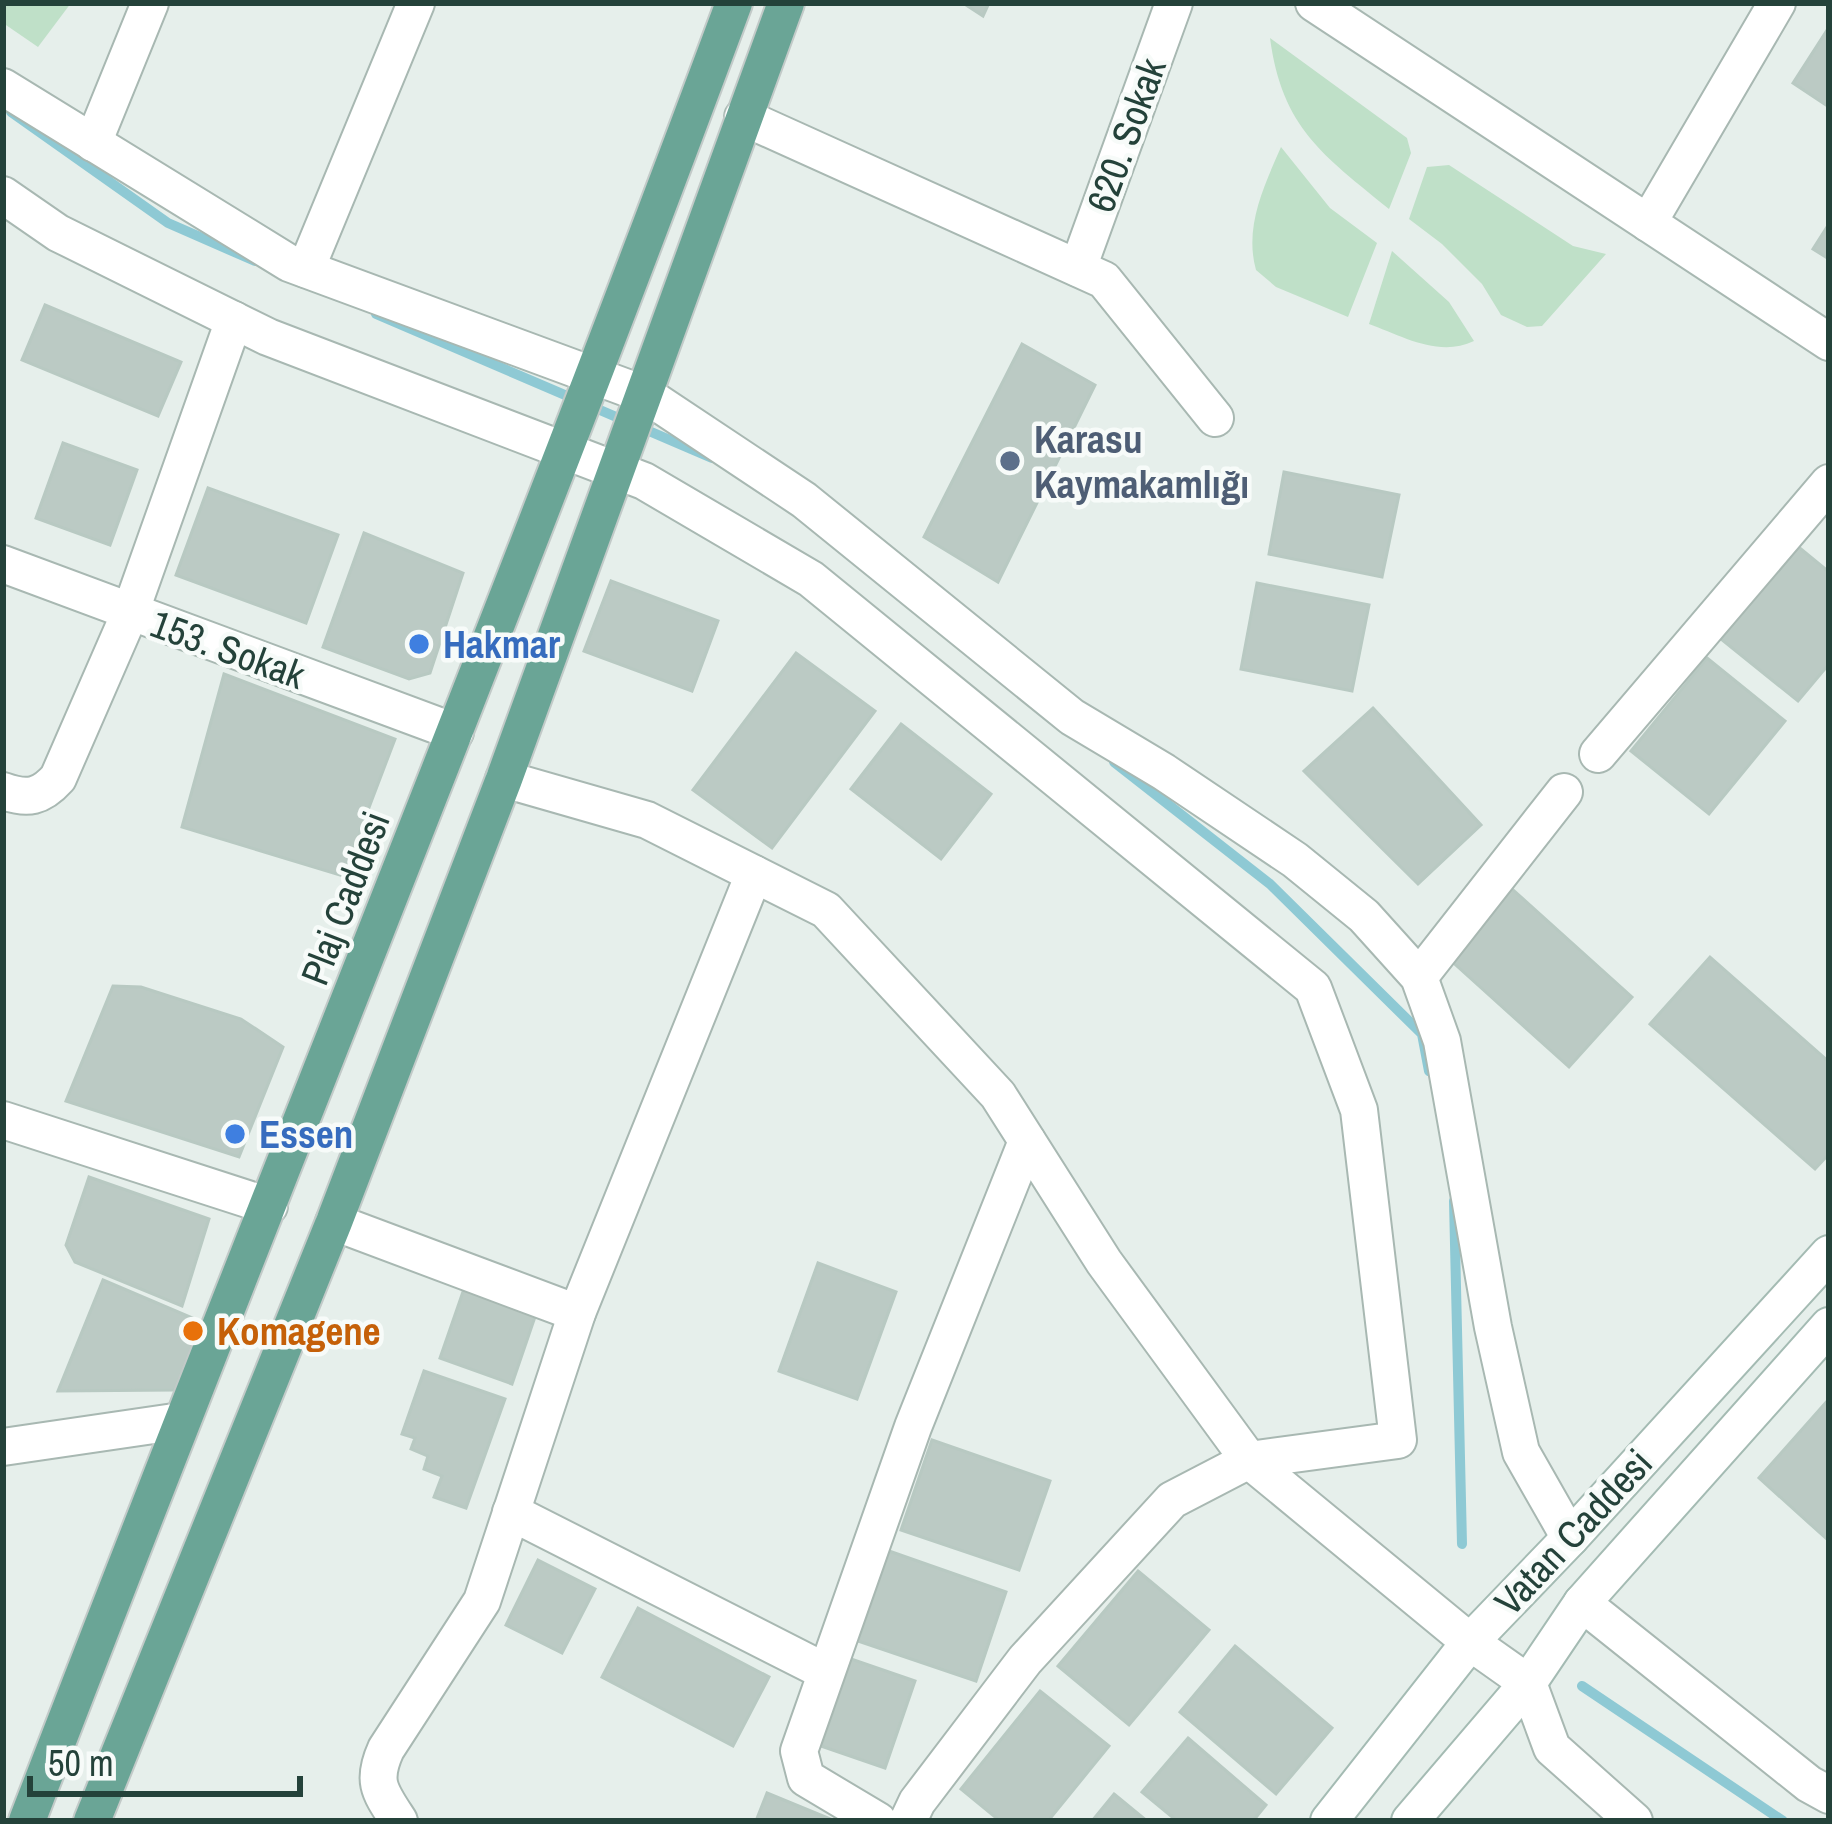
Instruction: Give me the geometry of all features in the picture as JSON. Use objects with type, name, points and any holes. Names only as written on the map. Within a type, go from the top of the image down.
[{"type":"main road","name":"Plaj Caddesi","points":[[27,1821],[566,450],[734,3]]},
{"type":"main road","points":[[92,1821],[334,1222],[504,779],[786,3]]},
{"type":"street","points":[[93,143],[150,3]]},
{"type":"street","points":[[306,269],[416,3]]},
{"type":"street","name":"620. Sokak","points":[[1078,268],[1174,3]]},
{"type":"street","points":[[1314,3],[1829,342]]},
{"type":"street","points":[[1648,223],[1777,3]]},
{"type":"street","points":[[3,87],[289,263],[646,394],[804,500],[1072,717],[1294,860],[1364,916],[1418,977],[1447,1063],[1493,1327],[1521,1452],[1570,1538]]},
{"type":"street","points":[[743,117],[1104,280],[1215,418]]},
{"type":"street","points":[[3,195],[58,233],[268,337],[644,481],[811,579],[1313,988],[1360,1110],[1398,1440],[1250,1460],[1172,1500],[1025,1660],[917,1802],[908,1821]]},
{"type":"street","points":[[3,791],[22,798],[44,794],[58,778],[130,613],[234,320]]},
{"type":"street","points":[[1598,754],[1829,482]]},
{"type":"street","name":"153. Sokak","points":[[3,564],[454,732]]},
{"type":"street","points":[[504,779],[647,820],[826,910],[998,1096],[1104,1262],[1250,1460],[1470,1642],[1528,1683],[1552,1748],[1634,1821]]},
{"type":"street","points":[[1418,977],[1564,792]]},
{"type":"street","points":[[399,1821],[382,1794],[376,1772],[386,1749],[482,1601],[577,1313],[754,874]]},
{"type":"street","points":[[3,1120],[269,1206]]},
{"type":"street","points":[[878,1821],[806,1778],[799,1751],[913,1427],[1027,1141]]},
{"type":"street","points":[[334,1222],[577,1313]]},
{"type":"street","name":"Vatan Caddesi","points":[[1329,1821],[1470,1642],[1829,1254]]},
{"type":"street","name":"Vatan Caddesi","points":[[1410,1821],[1528,1683],[1582,1603],[1829,1327]]},
{"type":"street","points":[[3,1448],[181,1421]]},
{"type":"street","points":[[511,1512],[826,1672]]},
{"type":"street","points":[[1582,1603],[1829,1795]]},
{"type":"green space","points":[[3,3],[71,3],[38,47],[3,23]]},
{"type":"green space","points":[[1270,38],[1407,138],[1411,153],[1389,209],[1309,137],[1284,95]]},
{"type":"green space","points":[[1281,147],[1330,208],[1377,243],[1348,317],[1276,287],[1256,270],[1254,222]]},
{"type":"green space","points":[[1449,165],[1573,246],[1606,254],[1542,326],[1527,327],[1501,315],[1482,284],[1409,219],[1427,167]]},
{"type":"green space","points":[[1392,251],[1449,302],[1474,341],[1434,346],[1369,324]]},
{"type":"building","points":[[963,3],[989,3],[983,16]]},
{"type":"building","points":[[1829,27],[1829,107],[1793,83]]},
{"type":"building","points":[[1829,224],[1829,259],[1813,249]]},
{"type":"building","points":[[45,305],[181,362],[158,416],[22,360]]},
{"type":"building","name":"Karasu Kaymakamlığı","points":[[1022,344],[1095,385],[998,582],[924,537]]},
{"type":"building","points":[[63,443],[137,470],[110,545],[36,518]]},
{"type":"building","points":[[1284,472],[1399,495],[1382,577],[1269,554]]},
{"type":"building","points":[[208,488],[338,535],[306,623],[176,575]]},
{"type":"building","points":[[364,533],[463,573],[430,673],[409,679],[323,647]]},
{"type":"building","points":[[1796,545],[1829,572],[1829,664],[1798,701],[1721,639]]},
{"type":"building","points":[[611,581],[718,621],[692,691],[584,651]]},
{"type":"building","points":[[1257,583],[1369,605],[1352,691],[1241,669]]},
{"type":"building","points":[[796,653],[875,711],[772,848],[693,790]]},
{"type":"building","points":[[1707,658],[1785,721],[1709,814],[1631,751]]},
{"type":"building","points":[[224,674],[395,739],[343,876],[182,827]]},
{"type":"building","points":[[1373,708],[1481,825],[1418,884],[1304,771]]},
{"type":"building","points":[[901,724],[991,794],[941,859],[851,789]]},
{"type":"building","points":[[1511,888],[1632,997],[1569,1067],[1448,958]]},
{"type":"building","points":[[1710,957],[1829,1062],[1829,1154],[1815,1169],[1650,1024]]},
{"type":"building","points":[[113,986],[141,987],[241,1019],[283,1047],[239,1157],[66,1101]]},
{"type":"building","points":[[89,1177],[209,1219],[182,1306],[75,1262],[66,1245]]},
{"type":"building","points":[[818,1263],[896,1292],[857,1399],[779,1371]]},
{"type":"building","points":[[103,1280],[202,1322],[175,1390],[58,1391]]},
{"type":"building","points":[[464,1289],[536,1314],[512,1384],[440,1358]]},
{"type":"building","points":[[424,1371],[505,1399],[466,1508],[434,1497],[442,1476],[424,1469],[428,1456],[411,1449],[415,1438],[402,1434]]},
{"type":"building","points":[[1829,1399],[1829,1541],[1759,1478]]},
{"type":"building","points":[[932,1440],[1050,1481],[1019,1570],[901,1530]]},
{"type":"building","points":[[889,1551],[1006,1592],[976,1681],[858,1641]]},
{"type":"building","points":[[538,1560],[595,1589],[562,1653],[506,1625]]},
{"type":"building","points":[[1138,1571],[1209,1630],[1129,1725],[1058,1666]]},
{"type":"building","points":[[638,1608],[769,1677],[733,1746],[602,1677]]},
{"type":"building","points":[[1235,1646],[1332,1728],[1276,1794],[1180,1712]]},
{"type":"building","points":[[851,1659],[915,1681],[885,1768],[821,1746]]},
{"type":"building","points":[[1040,1691],[1109,1746],[1048,1821],[1000,1821],[961,1789]]},
{"type":"building","points":[[1188,1738],[1266,1805],[1253,1821],[1177,1821],[1142,1792]]},
{"type":"building","points":[[767,1793],[835,1821],[756,1821]]},
{"type":"building","points":[[1114,1794],[1147,1821],[1092,1821]]},
{"type":"waterway","points":[[11,112],[168,223],[255,261]]},
{"type":"waterway","points":[[376,314],[712,458]]},
{"type":"waterway","points":[[1114,762],[1270,884],[1422,1034],[1429,1071]]},
{"type":"waterway","points":[[1454,1201],[1462,1544]]},
{"type":"waterway","points":[[1582,1686],[1783,1821]]},
{"type":"place","name":"Karasu Kaymakamlığı","points":[[1010,461]]},
{"type":"place","name":"Hakmar","points":[[419,644]]},
{"type":"place","name":"Essen","points":[[235,1134]]},
{"type":"place","name":"Komagene","points":[[193,1331]]}]
